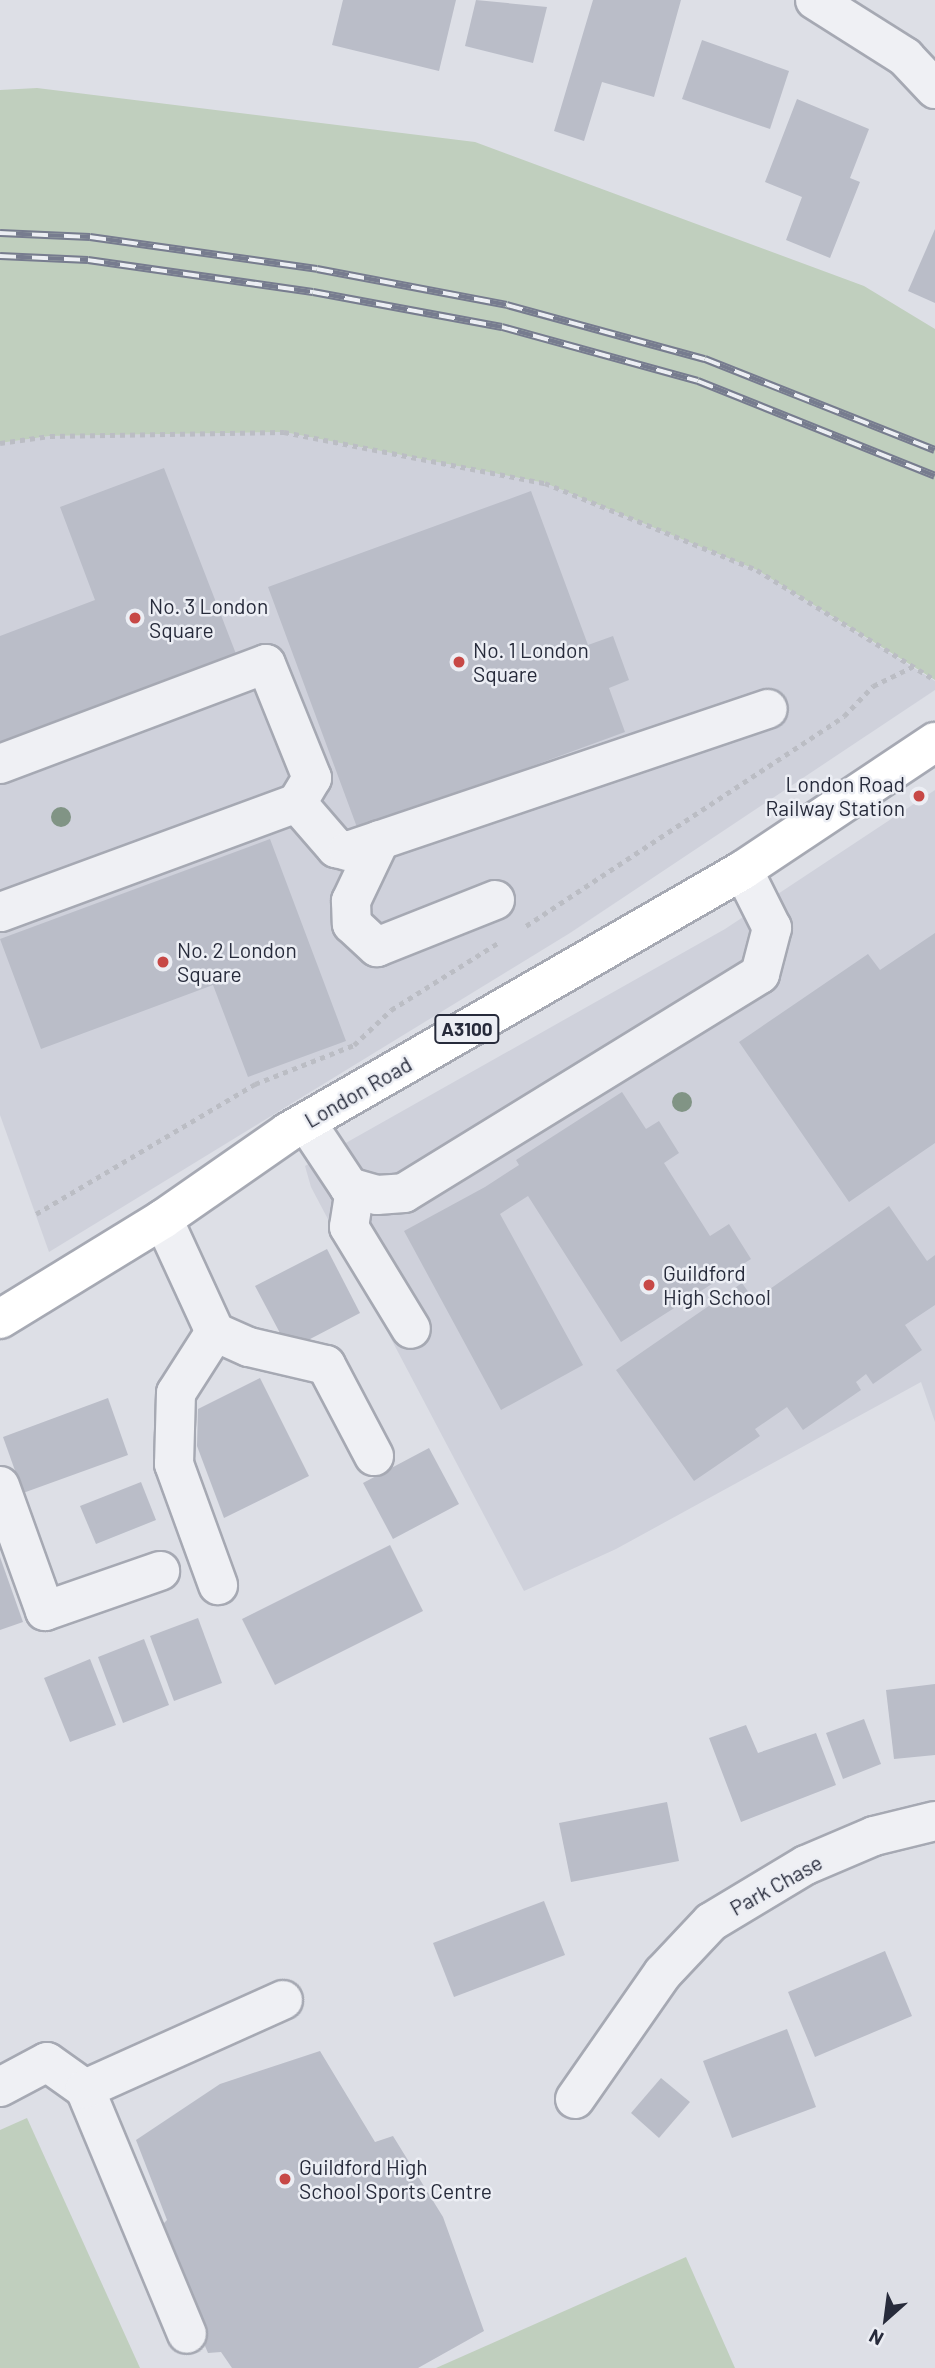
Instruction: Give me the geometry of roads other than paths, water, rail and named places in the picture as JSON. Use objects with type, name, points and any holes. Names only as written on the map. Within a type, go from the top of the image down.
[{"type":"main road","name":"London Road","points":[[0,1319],[163,1219],[306,1122],[743,870],[935,742]]},
{"type":"street","points":[[815,0],[905,57],[935,89]]},
{"type":"street","points":[[0,764],[267,664],[312,778],[298,803],[0,912]]},
{"type":"street","points":[[298,803],[336,848],[348,851],[768,709]]},
{"type":"street","points":[[380,840],[351,901],[352,924],[377,947],[495,900]]},
{"type":"street","points":[[355,1189],[404,1193],[760,974],[772,928],[743,870]]},
{"type":"street","points":[[306,1122],[355,1189],[349,1227],[411,1329]]},
{"type":"street","points":[[163,1219],[215,1332],[249,1347],[326,1365],[374,1456]]},
{"type":"street","points":[[215,1332],[176,1393],[174,1464],[218,1585]]},
{"type":"street","points":[[0,1486],[45,1611],[160,1571]]},
{"type":"street","name":"Park Chase","points":[[575,2099],[663,1973],[711,1922],[806,1865],[874,1836],[935,1821]]},
{"type":"street","points":[[85,2089],[283,2000]]},
{"type":"street","points":[[0,2087],[47,2062],[85,2089],[187,2334]]},
{"type":"railway","points":[[0,233],[90,237],[317,269],[507,305],[705,359],[935,450]]},
{"type":"railway","points":[[0,256],[88,260],[313,292],[502,327],[698,381],[935,476]]},
{"type":"place","name":"No. 3 London Square","points":[[135,618]]},
{"type":"place","name":"No. 1 London Square","points":[[459,662]]},
{"type":"place","name":"London Road Railway Station","points":[[919,796]]},
{"type":"place","name":"No. 2 London Square","points":[[163,962]]},
{"type":"place","name":"Guildford High School","points":[[649,1285]]},
{"type":"place","name":"Guildford High School Sports Centre","points":[[285,2179]]}]
